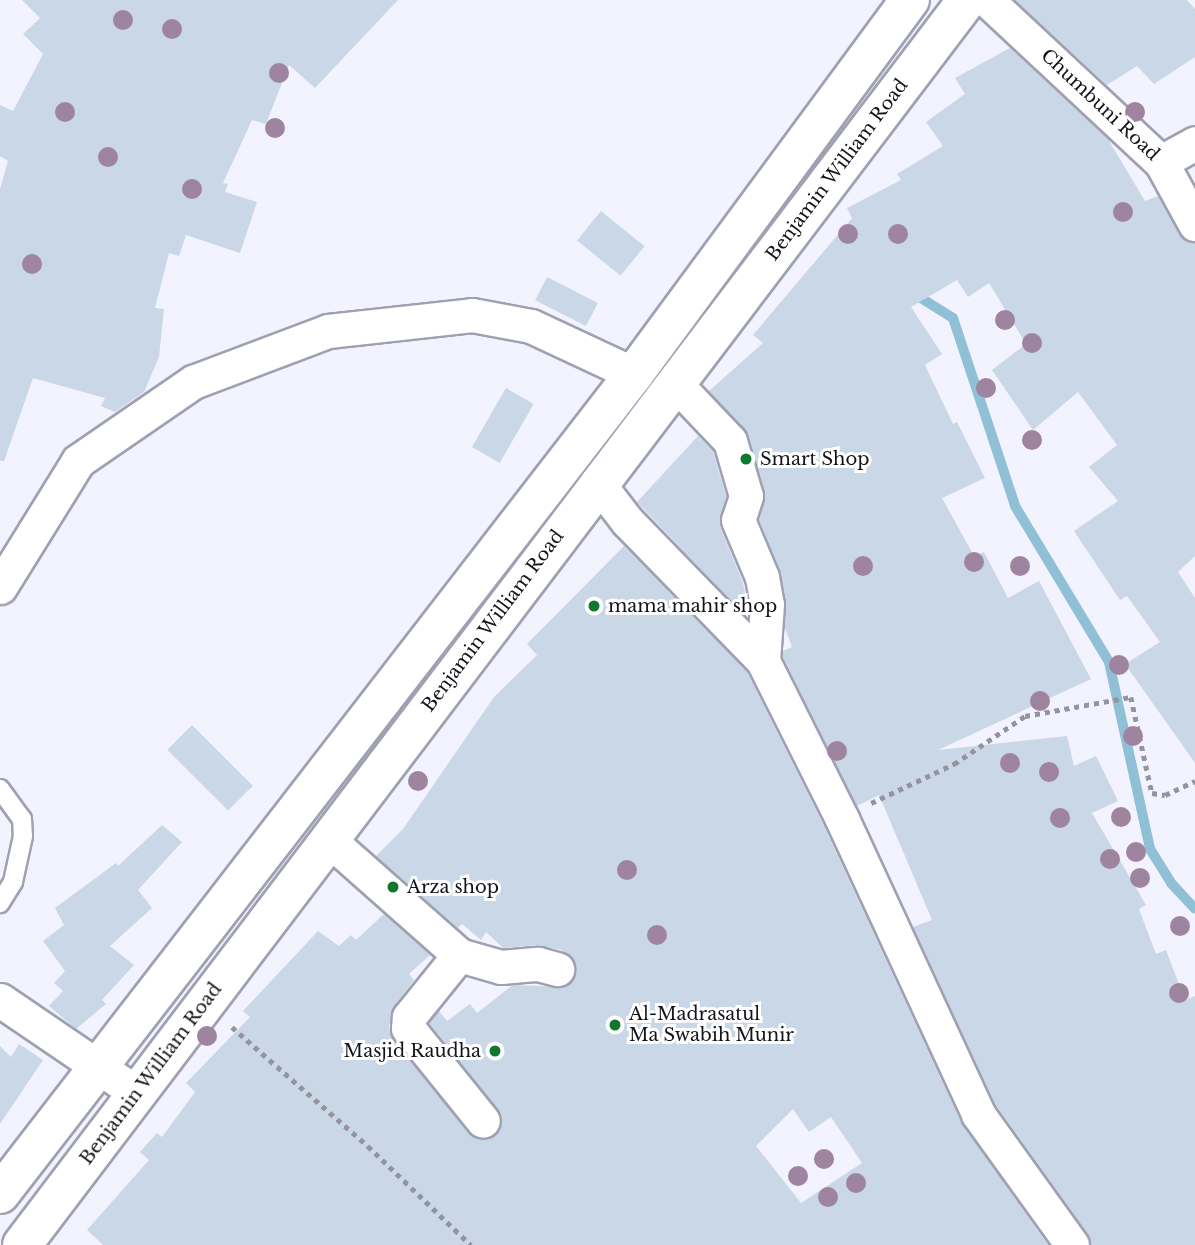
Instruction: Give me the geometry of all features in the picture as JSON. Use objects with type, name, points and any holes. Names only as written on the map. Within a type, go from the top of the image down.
[{"type":"main road","points":[[0,1194],[634,374],[909,0]]},
{"type":"main road","name":"Benjamin William Road","points":[[22,1245],[597,482],[967,0]]},
{"type":"street","name":"Chumbuni Road","points":[[987,0],[1161,162],[1195,224]]},
{"type":"street","points":[[1161,162],[1195,143]]},
{"type":"street","points":[[0,587],[78,461],[193,382],[328,331],[472,315],[531,326],[634,374]]},
{"type":"street","points":[[674,382],[730,441],[746,496],[738,520],[762,577],[767,604],[763,661]]},
{"type":"street","points":[[597,482],[627,521],[763,661],[842,819],[978,1114],[1072,1245]]},
{"type":"street","points":[[328,839],[459,955],[501,967],[538,964],[557,969]]},
{"type":"street","points":[[459,955],[409,1017],[408,1028],[483,1121]]},
{"type":"street","points":[[0,1000],[100,1065],[137,1093]]},
{"type":"lane","points":[[0,789],[22,819],[23,836],[13,882],[0,903]]},
{"type":"path","points":[[842,819],[954,764],[1025,716],[1103,699],[1131,696],[1152,793],[1165,795],[1195,781]]},
{"type":"path","points":[[203,1005],[268,1055],[471,1245]]},
{"type":"building","points":[[22,0],[398,0],[315,88],[289,65],[266,124],[252,120],[223,183],[228,184],[225,192],[257,202],[240,253],[186,235],[179,256],[169,253],[155,308],[164,309],[159,357],[144,392],[115,412],[101,406],[105,398],[33,378],[4,461],[0,461],[0,189],[8,161],[0,156],[0,105],[13,111],[43,54],[23,34],[40,18]]},
{"type":"building","points":[[1015,0],[1187,0],[1195,9],[1195,57],[1154,84],[1137,66],[1107,85]]},
{"type":"building","points":[[1010,48],[1108,139],[1145,201],[1158,196],[1179,234],[1195,243],[1195,556],[1178,572],[1195,598],[1195,763],[1125,664],[1160,642],[1127,596],[1120,600],[1074,531],[1118,501],[1089,467],[1117,445],[1078,392],[1033,430],[992,370],[1026,344],[989,283],[968,297],[957,280],[911,307],[942,354],[925,365],[953,424],[957,422],[985,478],[942,498],[974,556],[984,552],[1008,598],[1039,581],[1091,679],[938,750],[1067,736],[1074,766],[1096,756],[1118,801],[1092,813],[1146,905],[1139,909],[1156,954],[1166,950],[1185,1000],[1195,996],[1195,1245],[1091,1245],[1088,1234],[995,1104],[913,927],[932,920],[879,795],[857,806],[783,657],[783,651],[792,647],[785,628],[781,573],[759,519],[764,491],[748,435],[709,391],[763,343],[753,335],[852,218],[847,208],[901,180],[897,174],[943,146],[926,122],[965,94],[955,78]]},
{"type":"building","points":[[601,211],[645,246],[621,276],[577,241]]},
{"type":"building","points":[[547,277],[598,303],[586,326],[535,300]]},
{"type":"building","points":[[506,388],[534,404],[500,463],[472,447]]},
{"type":"building","points":[[698,436],[713,451],[726,496],[720,527],[743,583],[748,605],[739,609],[637,502]]},
{"type":"building","points":[[624,546],[747,672],[823,824],[961,1122],[1048,1245],[103,1245],[87,1230],[149,1160],[140,1152],[157,1133],[162,1137],[195,1092],[186,1083],[250,1017],[243,1011],[318,931],[339,946],[351,935],[356,940],[384,914],[430,955],[409,974],[414,980],[394,1006],[389,1026],[393,1039],[469,1134],[485,1140],[496,1135],[502,1119],[498,1110],[429,1023],[439,1011],[447,1021],[470,1004],[477,1013],[513,985],[563,987],[575,975],[575,963],[562,950],[537,945],[503,948],[486,932],[481,940],[462,924],[458,928],[376,856],[403,829],[494,697],[537,655],[527,644]],"holes":[[[793,1109],[809,1132],[831,1117],[862,1163],[801,1203],[756,1146]]]},
{"type":"building","points":[[192,725],[253,786],[228,811],[167,750]]},
{"type":"building","points":[[162,825],[182,842],[138,890],[152,908],[110,946],[134,965],[102,1000],[106,1004],[76,1029],[49,1006],[63,991],[54,983],[65,971],[43,941],[64,925],[55,908],[116,863],[118,866]]},
{"type":"building","points":[[19,1044],[43,1060],[0,1124],[0,1046],[11,1057]]},
{"type":"waterway","points":[[913,293],[953,318],[1015,506],[1109,662],[1150,849],[1171,883],[1195,909]]},
{"type":"place","name":"Smart Shop","points":[[746,459]]},
{"type":"place","name":"mama mahir shop","points":[[594,606]]},
{"type":"place","name":"Arza shop","points":[[393,887]]},
{"type":"place","name":"Al-Madrasatul Ma Swabih Munir","points":[[615,1025]]},
{"type":"place","name":"Masjid Raudha","points":[[495,1051]]}]
